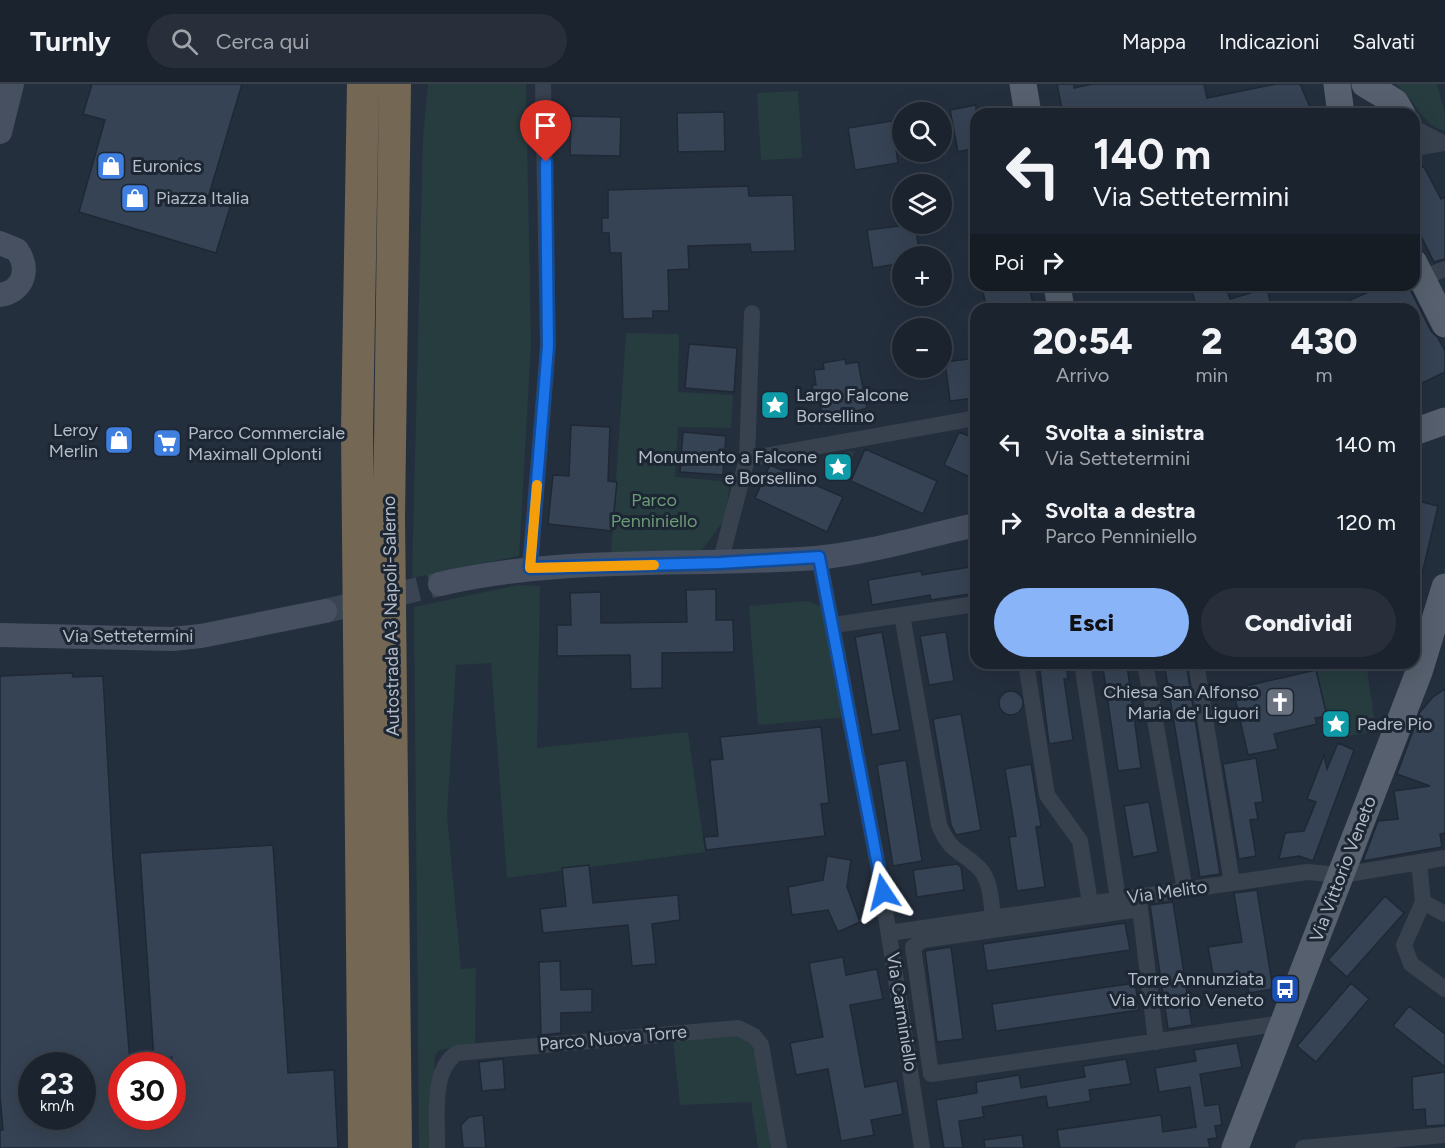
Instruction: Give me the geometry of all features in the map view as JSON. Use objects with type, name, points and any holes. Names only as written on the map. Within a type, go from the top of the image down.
[{"type":"highway","name":"Autostrada A3 Napoli-Salerno","points":[[363,84],[358,329],[358,555],[364,1148]]},
{"type":"highway","name":"Autostrada A3 Napoli-Salerno","points":[[395,84],[389,432],[396,1148]]},
{"type":"highway","points":[[389,432],[404,317],[410,239],[415,84]]},
{"type":"main road","points":[[1023,84],[1027,108]]},
{"type":"main road","points":[[1372,88],[1395,102],[1398,108]]},
{"type":"main road","points":[[0,132],[6,99]]},
{"type":"main road","points":[[0,295],[15,290],[24,275],[22,258],[3,240]]},
{"type":"main road","points":[[1427,270],[1445,324]]},
{"type":"main road","points":[[1420,431],[1445,421]]},
{"type":"main road","points":[[1420,433],[1445,440]]},
{"type":"main road","points":[[440,584],[490,572],[530,568],[720,563],[819,557],[970,526]]},
{"type":"main road","name":"Via Vittorio Veneto","points":[[1235,1148],[1341,875],[1432,670],[1445,587]]},
{"type":"main road","name":"Via Settetermini","points":[[0,635],[172,639],[201,636],[325,611]]},
{"type":"street","points":[[530,568],[548,346],[543,84]]},
{"type":"street","points":[[1420,131],[1444,143]]},
{"type":"street","points":[[1420,147],[1444,143]]},
{"type":"street","points":[[720,563],[747,459],[752,313]]},
{"type":"street","points":[[747,459],[970,419]]},
{"type":"street","name":"Via Carminiello","points":[[819,557],[834,625],[890,933],[922,1148]]},
{"type":"street","points":[[834,625],[970,605]]},
{"type":"street","points":[[902,615],[939,825],[946,843],[981,870],[990,891],[993,917]]},
{"type":"street","points":[[1027,669],[1047,795],[1080,841],[1090,903]]},
{"type":"street","points":[[1083,669],[1118,899]]},
{"type":"street","points":[[1147,669],[1185,890]]},
{"type":"street","points":[[1197,669],[1232,883]]},
{"type":"street","name":"Via Melito","points":[[890,933],[1118,899],[1139,903],[1185,890],[1307,872],[1341,875],[1445,858]]},
{"type":"street","points":[[1419,862],[1423,902],[1404,945],[1411,964],[1445,989]]},
{"type":"street","points":[[1423,902],[1445,914]]},
{"type":"street","points":[[1156,1042],[1139,903],[923,940],[914,947],[931,1074],[1156,1042],[1283,1023]]},
{"type":"street","name":"Parco Nuova Torre","points":[[437,1148],[440,1072],[448,1059],[457,1053],[738,1028],[754,1036],[761,1045],[779,1148]]},
{"type":"street","points":[[1303,1148],[1445,1135]]},
{"type":"green space","points":[[428,84],[526,84],[531,344],[519,556],[412,578],[423,138]]},
{"type":"green space","points":[[1395,84],[1437,84],[1445,114],[1445,131],[1430,123],[1420,112],[1420,108],[1417,108]]},
{"type":"green space","points":[[798,91],[802,158],[761,160],[757,93]]},
{"type":"green space","name":"Parco Penniniello","points":[[626,333],[679,334],[678,392],[733,395],[731,428],[678,427],[675,477],[730,482],[725,519],[702,550],[611,553]]},
{"type":"green space","points":[[855,451],[842,482],[829,474],[823,456]]},
{"type":"green space","points":[[518,585],[540,586],[537,748],[688,732],[705,852],[507,878],[491,663],[456,665],[447,815],[461,969],[476,968],[475,1044],[440,1050],[435,1055],[431,1148],[419,1148],[414,607]]},
{"type":"green space","points":[[807,601],[823,607],[846,717],[758,725],[749,606]]},
{"type":"green space","points":[[1313,669],[1367,669],[1376,731],[1329,739]]},
{"type":"green space","points":[[727,1033],[745,1039],[756,1055],[771,1148],[758,1148],[751,1102],[680,1105],[673,1040]]},
{"type":"building","points":[[92,84],[242,84],[208,198],[231,204],[216,253],[79,212],[105,120],[83,114]]},
{"type":"building","points":[[1057,84],[1074,84],[1074,88],[1092,84],[1204,84],[1207,98],[1276,84],[1300,84],[1310,108],[1062,108]]},
{"type":"building","points":[[976,105],[976,108],[970,108],[970,149],[958,152],[952,110]]},
{"type":"building","points":[[724,112],[725,151],[678,152],[677,113]]},
{"type":"building","points":[[571,116],[621,117],[620,156],[570,155]]},
{"type":"building","points":[[892,121],[892,162],[898,163],[855,170],[848,128]]},
{"type":"building","points":[[1424,167],[1441,199],[1445,197],[1445,259],[1434,262],[1420,234],[1420,168]]},
{"type":"building","points":[[748,186],[749,196],[793,195],[795,251],[751,252],[750,244],[688,246],[689,269],[668,270],[669,311],[653,311],[653,318],[623,319],[621,253],[610,253],[609,233],[602,233],[602,218],[608,218],[608,190]]},
{"type":"building","points":[[892,227],[892,234],[917,234],[918,246],[892,246],[892,265],[873,268],[867,230]]},
{"type":"building","points":[[983,291],[1030,291],[1033,303],[986,303]]},
{"type":"building","points":[[1192,291],[1227,291],[1230,299],[1257,291],[1268,291],[1271,303],[1195,303]]},
{"type":"building","points":[[1371,291],[1411,291],[1417,303],[1352,303],[1350,300]]},
{"type":"building","points":[[1420,309],[1431,331],[1445,351],[1445,372],[1420,384]]},
{"type":"building","points":[[689,344],[737,348],[734,392],[685,388]]},
{"type":"building","points":[[845,359],[846,364],[858,362],[867,408],[836,417],[835,413],[822,415],[820,402],[816,403],[812,385],[816,385],[814,370],[824,369],[823,363]]},
{"type":"building","points":[[970,359],[970,399],[950,401],[947,378],[952,378],[952,361]]},
{"type":"building","points":[[571,425],[610,427],[608,481],[617,482],[612,531],[548,524],[553,475],[569,476]]},
{"type":"building","points":[[683,432],[726,436],[723,475],[680,472]]},
{"type":"building","points":[[959,432],[970,437],[970,477],[944,465]]},
{"type":"building","points":[[865,449],[937,481],[923,514],[851,481]]},
{"type":"building","points":[[770,465],[843,497],[827,532],[755,498]]},
{"type":"building","points":[[1420,502],[1438,506],[1420,583]]},
{"type":"building","points":[[970,567],[970,594],[931,600],[930,595],[872,605],[868,580],[921,571],[922,575]]},
{"type":"building","points":[[716,589],[716,620],[733,620],[734,652],[662,653],[662,688],[631,689],[630,655],[557,656],[557,625],[571,625],[570,593],[601,592],[601,623],[687,622],[686,590]]},
{"type":"building","points":[[882,632],[900,730],[872,735],[855,637]]},
{"type":"building","points":[[946,632],[954,681],[929,685],[920,636]]},
{"type":"building","points":[[1040,669],[1067,669],[1068,679],[1064,679],[1073,740],[1049,744]]},
{"type":"building","points":[[1103,669],[1128,669],[1141,768],[1118,771]]},
{"type":"building","points":[[1165,669],[1187,669],[1220,874],[1200,877]]},
{"type":"building","name":"Chiesa San Alfonso Maria de' Liguori","points":[[1316,670],[1327,716],[1315,718],[1317,724],[1274,734],[1278,749],[1248,755],[1233,689]]},
{"type":"building","points":[[72,673],[73,677],[103,676],[113,858],[129,1052],[108,1052],[108,1130],[186,1130],[186,1052],[154,1052],[140,853],[273,845],[288,1073],[334,1070],[338,1148],[0,1148],[0,1130],[3,1130],[0,1096],[0,676]]},
{"type":"building","points":[[1445,689],[1445,833],[1440,834],[1442,847],[1363,861],[1378,821],[1398,819],[1394,791],[1430,786],[1397,774],[1420,712],[1433,697]]},
{"type":"building","points":[[1011,691],[1019,695],[1023,703],[1019,711],[1011,715],[1003,711],[999,703],[1003,695]]},
{"type":"building","points":[[961,714],[981,830],[956,835],[951,825],[933,719]]},
{"type":"building","points":[[821,727],[829,803],[821,804],[825,836],[706,850],[704,837],[718,836],[710,760],[723,759],[720,737]]},
{"type":"building","points":[[1338,743],[1354,750],[1313,861],[1299,856],[1279,859],[1285,833],[1304,831],[1316,802],[1307,799],[1324,755],[1327,769]]},
{"type":"building","points":[[1256,758],[1263,802],[1255,803],[1258,819],[1250,820],[1256,856],[1239,859],[1223,764]]},
{"type":"building","points":[[906,760],[922,861],[893,866],[877,765]]},
{"type":"building","points":[[1031,764],[1041,826],[1036,827],[1045,887],[1017,891],[1009,837],[1016,836],[1005,769]]},
{"type":"building","points":[[1149,802],[1158,852],[1133,857],[1124,806]]},
{"type":"building","points":[[827,856],[851,860],[847,887],[860,922],[838,932],[828,910],[792,915],[788,887],[823,880]]},
{"type":"building","points":[[957,864],[961,867],[964,890],[917,897],[913,870]]},
{"type":"building","points":[[589,865],[593,903],[678,895],[680,920],[652,924],[656,964],[632,966],[628,925],[543,933],[540,909],[566,906],[562,868]]},
{"type":"building","points":[[1257,890],[1273,989],[1249,993],[1246,974],[1214,979],[1208,947],[1242,942],[1234,893]]},
{"type":"building","points":[[1385,896],[1404,913],[1347,977],[1328,960]]},
{"type":"building","points":[[1173,902],[1192,1025],[1168,1029],[1150,905]]},
{"type":"building","points":[[1125,923],[1130,950],[987,971],[983,944]]},
{"type":"building","points":[[951,947],[963,1039],[937,1042],[925,951]]},
{"type":"building","points":[[843,957],[846,975],[877,969],[883,999],[850,1005],[865,1087],[897,1081],[903,1114],[871,1120],[874,1135],[841,1141],[828,1069],[796,1075],[790,1043],[823,1037],[809,963]]},
{"type":"building","points":[[560,961],[561,990],[592,989],[592,1012],[561,1013],[561,1033],[541,1035],[539,962]]},
{"type":"building","points":[[1135,983],[1139,1010],[996,1031],[992,1004]]},
{"type":"building","points":[[1351,983],[1369,999],[1316,1062],[1297,1046]]},
{"type":"building","points":[[1409,1006],[1445,1034],[1445,1067],[1393,1026]]},
{"type":"building","points":[[1237,1043],[1242,1067],[1200,1074],[1205,1106],[1219,1104],[1222,1125],[1215,1126],[1217,1138],[1208,1139],[1210,1148],[1060,1148],[1057,1130],[1161,1115],[1163,1132],[1196,1127],[1190,1087],[1159,1092],[1155,1068],[1196,1061],[1194,1050]]},
{"type":"building","points":[[503,1059],[505,1089],[482,1091],[479,1062]]},
{"type":"building","points":[[1126,1059],[1131,1084],[1089,1090],[1091,1101],[1048,1108],[1046,1096],[982,1107],[984,1117],[959,1121],[963,1148],[944,1148],[936,1100],[977,1093],[976,1082],[1019,1075],[1021,1088],[1085,1077],[1083,1066]]},
{"type":"building","points":[[1445,1072],[1445,1125],[1426,1126],[1425,1109],[1413,1110],[1412,1077]]},
{"type":"building","points":[[483,1115],[486,1148],[463,1148],[461,1125],[469,1117]]},
{"type":"building","points":[[1022,1135],[1024,1148],[985,1148],[984,1140]]},
{"type":"tunnel","points":[[325,611],[440,584]]},
{"type":"slow traffic","points":[[537,485],[530,568],[654,565]]},
{"type":"place","name":"Euronics","points":[[111,166]]},
{"type":"place","name":"Piazza Italia","points":[[135,198]]},
{"type":"place","name":"Largo Falcone Borsellino","points":[[775,405]]},
{"type":"place","name":"Leroy Merlin","points":[[119,440]]},
{"type":"place","name":"Parco Commerciale Maximall Oplonti","points":[[167,443]]},
{"type":"place","name":"Monumento a Falcone e Borsellino","points":[[838,467]]},
{"type":"place","name":"Chiesa San Alfonso Maria de' Liguori","points":[[1280,702]]},
{"type":"place","name":"Padre Pio","points":[[1336,724]]},
{"type":"place","name":"Torre Annunziata Via Vittorio Veneto","points":[[1285,989]]},
{"type":"route","points":[[546,162],[548,346],[530,568],[720,563],[819,557],[834,625],[883,892]]}]
